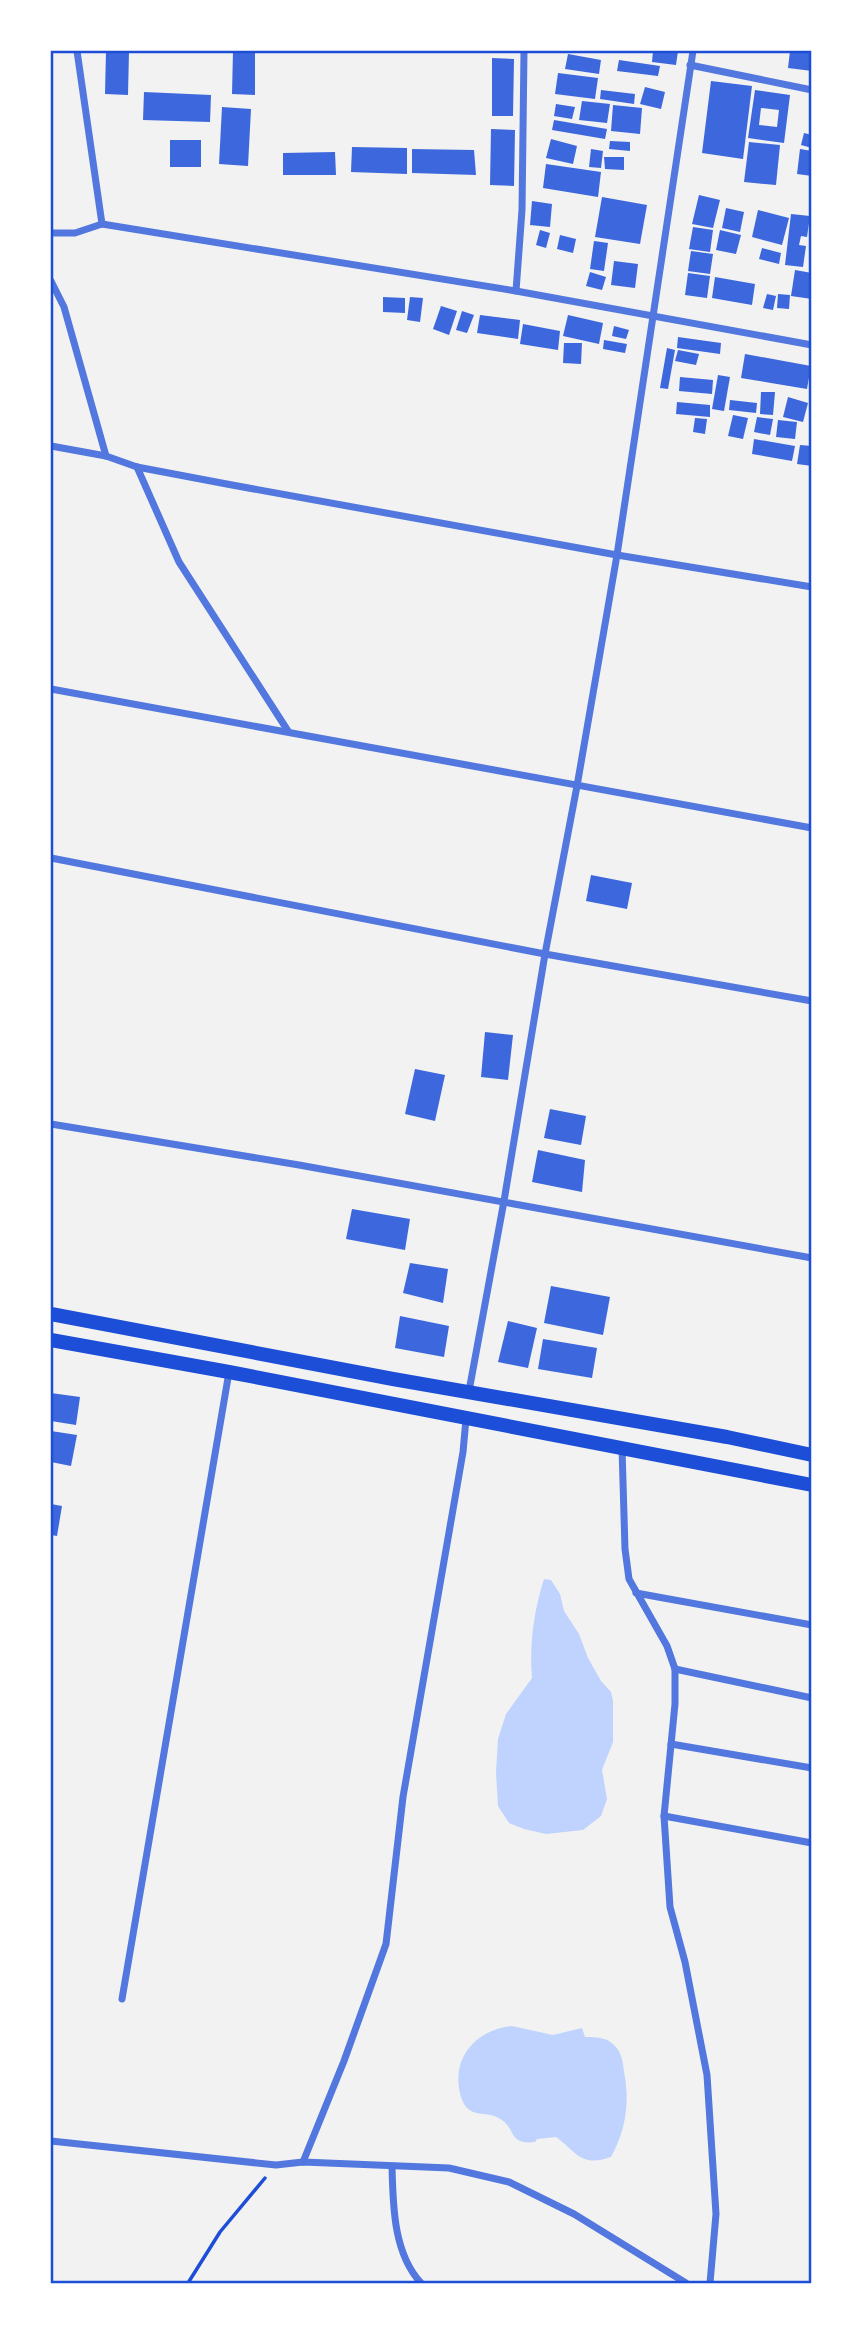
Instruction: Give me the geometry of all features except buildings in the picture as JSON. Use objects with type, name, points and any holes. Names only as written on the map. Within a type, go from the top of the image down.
[{"type":"main road","points":[[51,1314],[727,1437],[812,1455]]},
{"type":"main road","points":[[51,1340],[229,1371],[812,1485]]},
{"type":"street","points":[[77,51],[102,224]]},
{"type":"street","points":[[516,291],[522,211],[524,51]]},
{"type":"street","points":[[469,1391],[505,1201],[545,954],[617,555],[693,51]]},
{"type":"street","points":[[690,65],[812,90]]},
{"type":"street","points":[[51,233],[75,233],[102,224],[516,291],[812,345]]},
{"type":"street","points":[[51,281],[64,307],[106,456]]},
{"type":"street","points":[[51,446],[106,456],[137,467],[617,555],[812,587]]},
{"type":"street","points":[[137,467],[179,562],[288,731]]},
{"type":"street","points":[[51,689],[812,828]]},
{"type":"street","points":[[51,858],[545,954],[812,1000]]},
{"type":"street","points":[[51,1124],[505,1201],[812,1258]]},
{"type":"street","points":[[122,1999],[229,1371]]},
{"type":"street","points":[[303,2162],[344,2061],[386,1944],[403,1797],[463,1452],[466,1419]]},
{"type":"street","points":[[622,1448],[625,1549],[629,1579],[667,1646],[675,1669],[676,1704],[664,1816],[670,1907],[685,1962],[707,2075],[716,2214],[710,2283]]},
{"type":"street","points":[[636,1593],[812,1625]]},
{"type":"street","points":[[675,1669],[812,1698]]},
{"type":"street","points":[[671,1744],[812,1768]]},
{"type":"street","points":[[664,1816],[812,1843]]},
{"type":"street","points":[[51,2141],[276,2165],[303,2162],[449,2168],[509,2182],[574,2214],[686,2283]]},
{"type":"street","points":[[392,2166],[393,2214],[403,2250],[415,2277],[421,2283]]},
{"type":"path","points":[[188,2283],[220,2231],[276,2165]]},
{"type":"water","points":[[544,1579],[551,1580],[560,1594],[564,1611],[579,1634],[601,1681],[611,1692],[613,1701],[613,1742],[602,1770],[607,1799],[601,1816],[583,1830],[546,1834],[509,1823],[498,1806],[496,1773],[498,1739],[506,1714],[532,1678],[533,1628]]},
{"type":"water","points":[[512,2026],[553,2035],[582,2028],[585,2037],[605,2039],[617,2049],[621,2055],[626,2083],[626,2105],[620,2137],[611,2157],[601,2160],[585,2159],[556,2137],[537,2139],[535,2142],[521,2141],[502,2120],[471,2111],[465,2106],[458,2076],[465,2054],[471,2045],[489,2032]]}]
